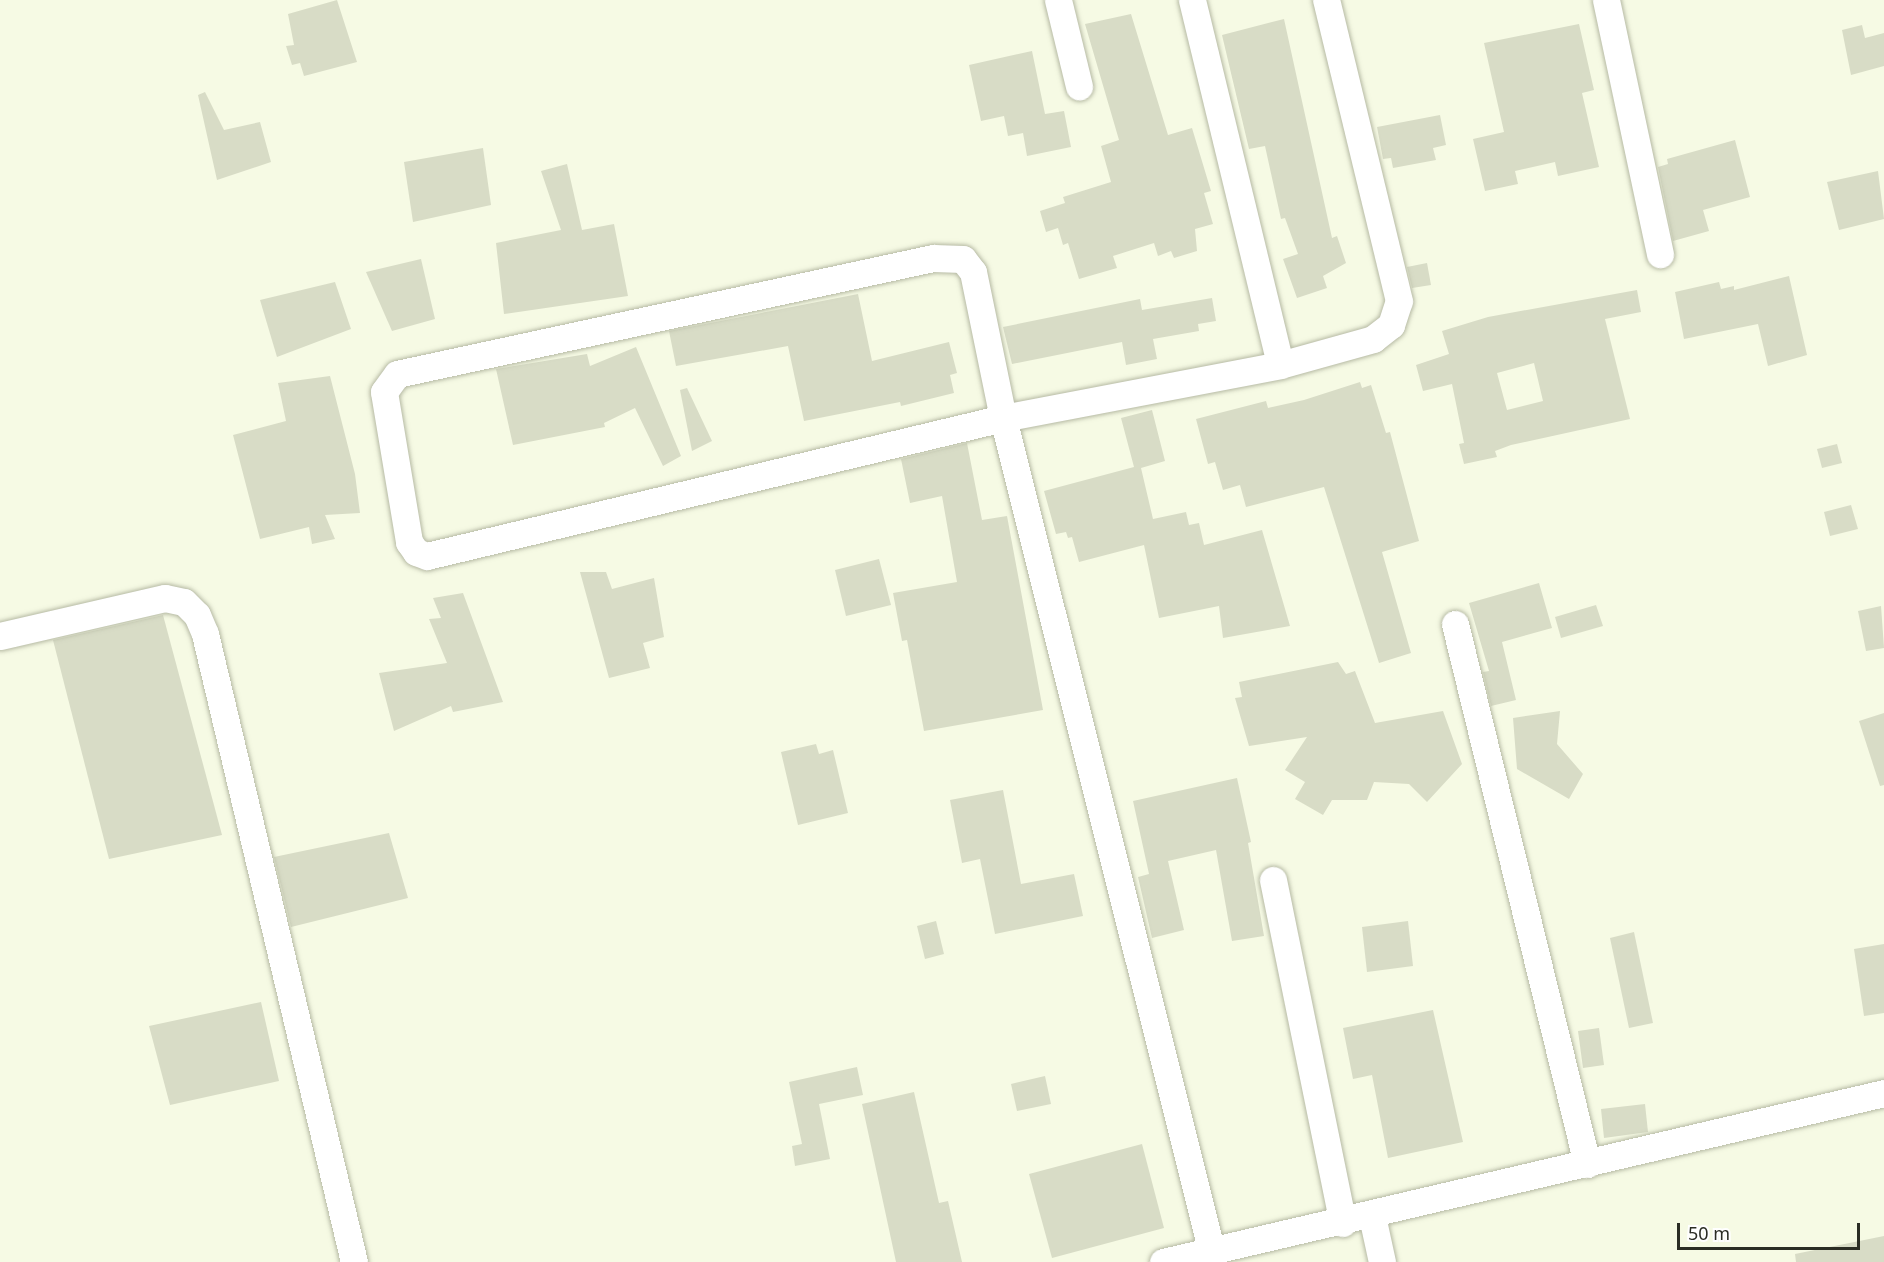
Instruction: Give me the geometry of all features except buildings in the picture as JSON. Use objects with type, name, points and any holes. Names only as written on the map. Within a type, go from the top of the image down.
[{"type":"street","points":[[1058,0],[1079,86]]},
{"type":"street","points":[[1192,0],[1280,365]]},
{"type":"street","points":[[1211,1250],[1003,418],[974,272],[963,259],[952,256],[397,374],[384,392],[410,542],[416,552],[427,556],[1003,418],[1280,365],[1373,339],[1391,325],[1398,301],[1326,0]]},
{"type":"street","points":[[1606,0],[1660,254]]},
{"type":"street","points":[[0,636],[165,598],[184,602],[197,615],[207,646],[354,1262]]},
{"type":"street","points":[[1455,624],[1587,1164]]},
{"type":"street","points":[[1273,880],[1343,1223]]},
{"type":"street","points":[[1163,1262],[1343,1223],[1884,1093]]},
{"type":"street","points":[[1372,1216],[1382,1262]]}]
